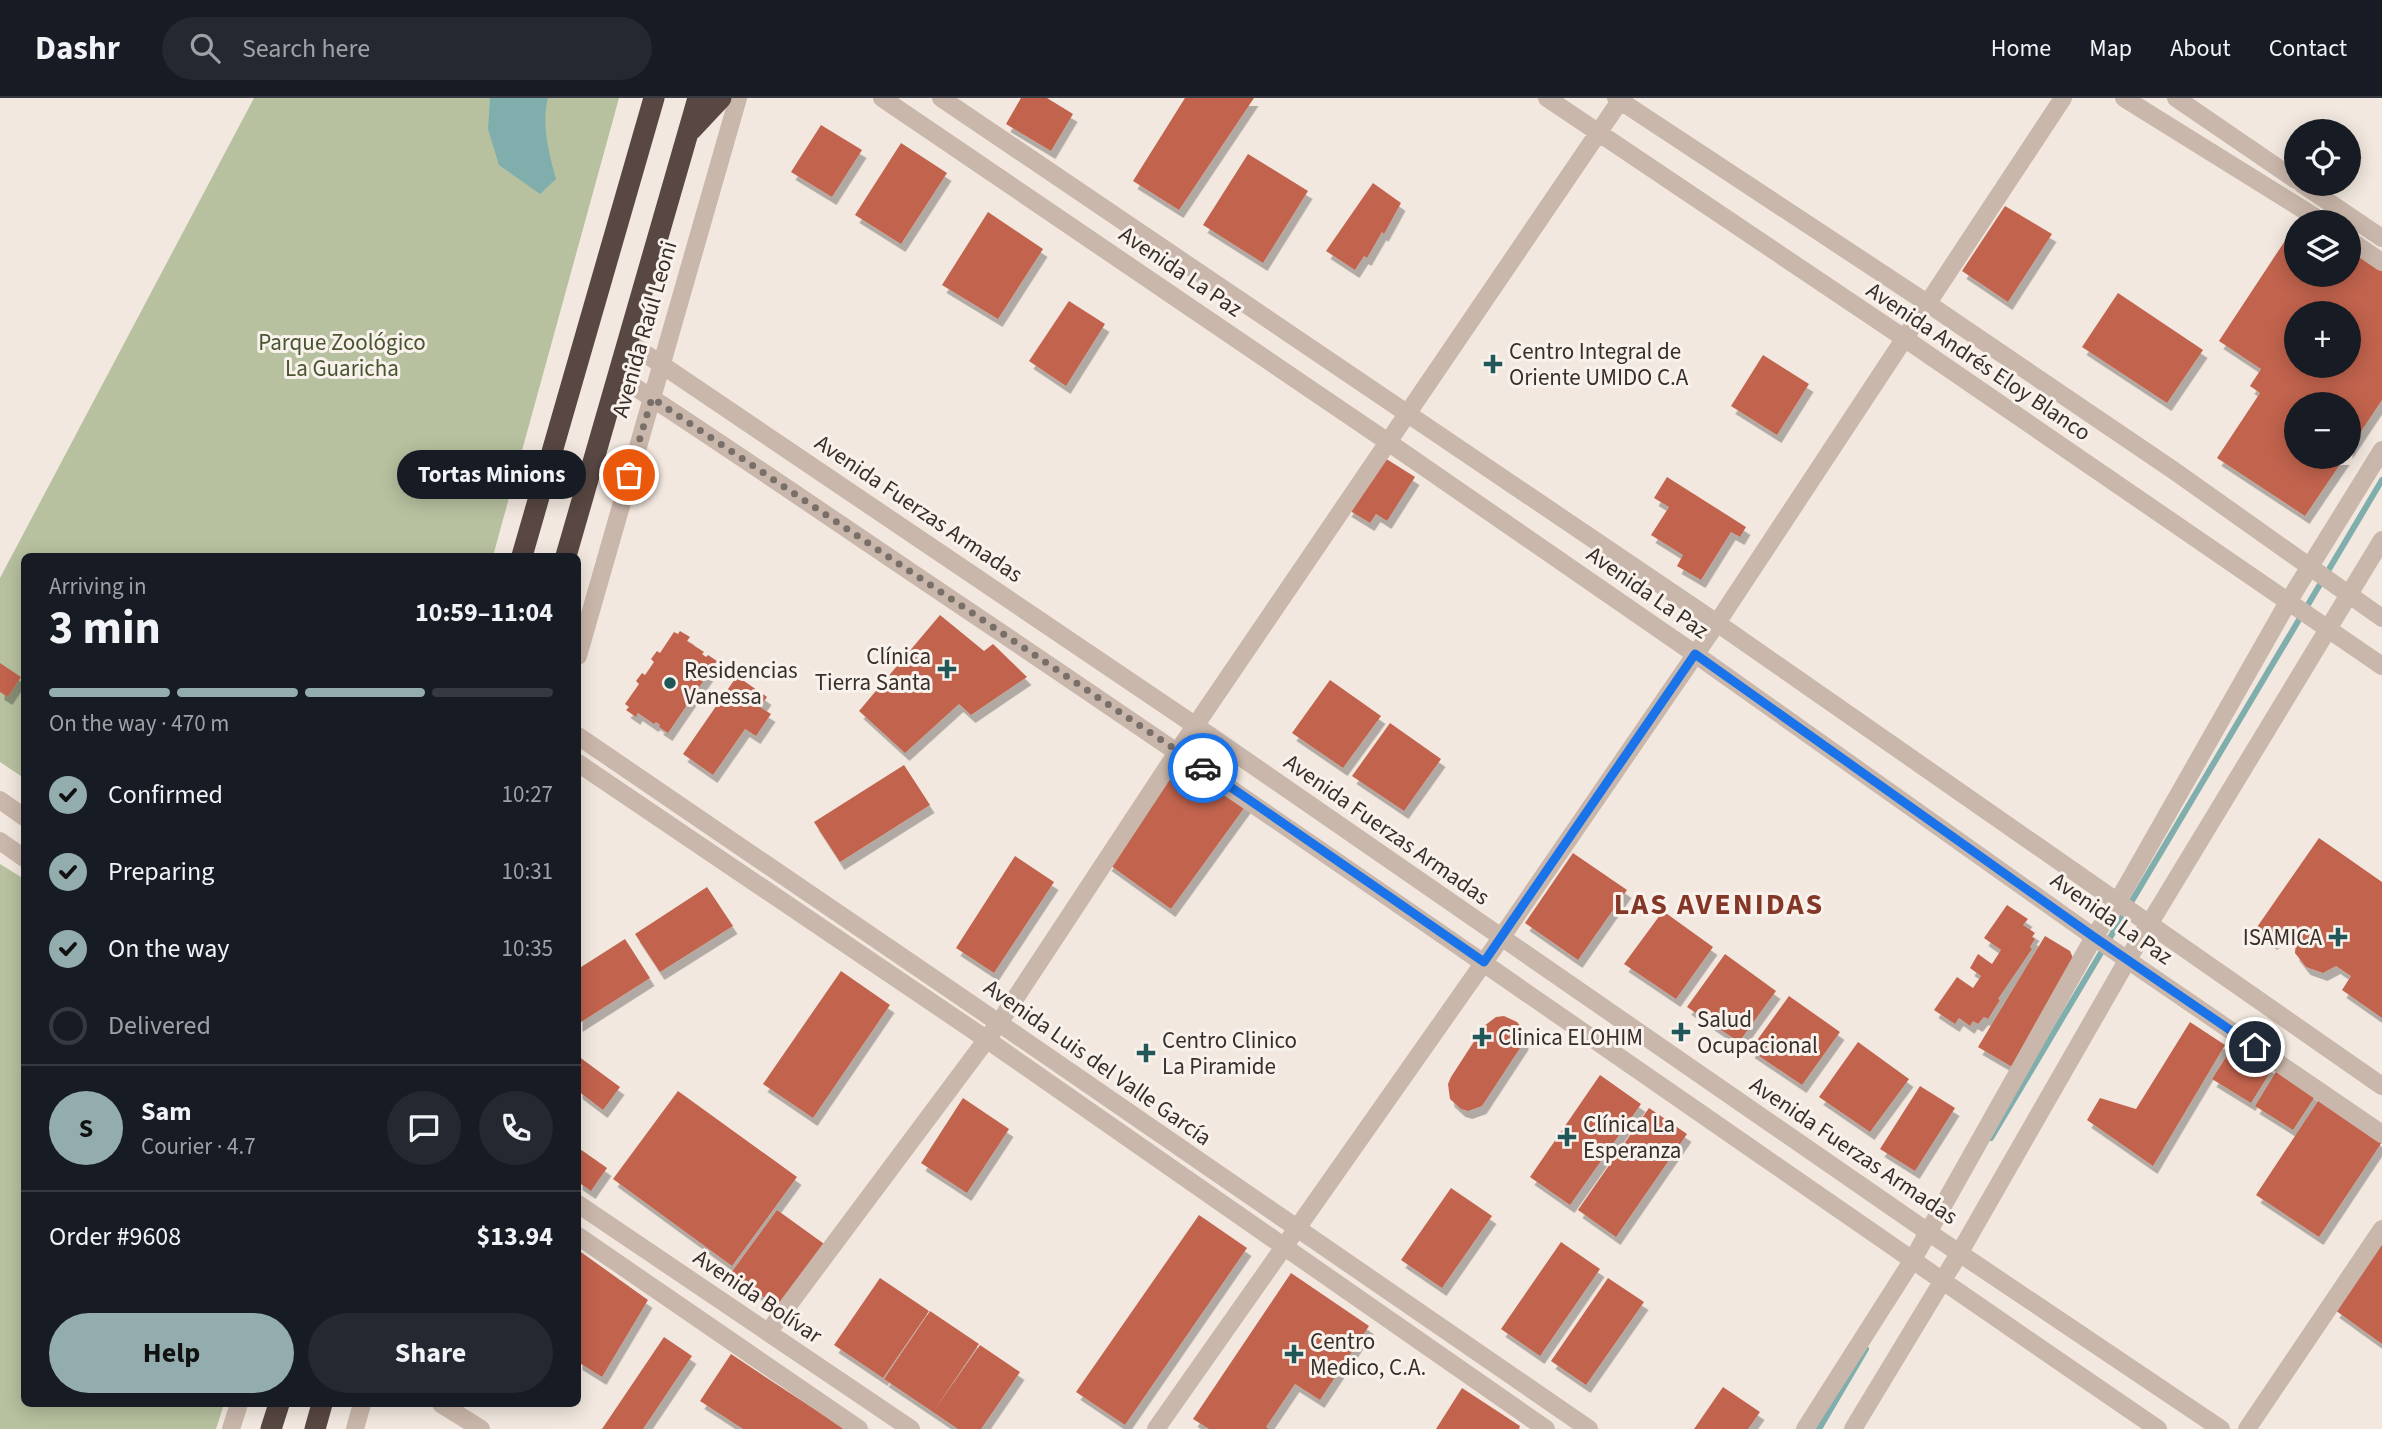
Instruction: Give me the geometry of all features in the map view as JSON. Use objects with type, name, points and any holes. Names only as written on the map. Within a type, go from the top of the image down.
[{"type":"highway","points":[[523,553],[654,98]]},
{"type":"highway","name":"Avenida Raúl Leoni","points":[[567,553],[698,98]]},
{"type":"highway","points":[[688,134],[721,98]]},
{"type":"highway","points":[[271,1429],[278,1407]]},
{"type":"highway","points":[[315,1429],[321,1407]]},
{"type":"street","name":"Avenida Raúl Leoni","points":[[581,646],[738,98]]},
{"type":"street","name":"Avenida La Paz","points":[[882,98],[1695,654],[2100,941],[2382,1134]]},
{"type":"street","name":"Avenida La Paz","points":[[941,98],[1717,623],[2382,1086]]},
{"type":"street","name":"Avenida Andrés Eloy Blanco","points":[[1547,98],[1904,338],[2382,666]]},
{"type":"street","points":[[1156,1429],[1502,938],[1717,623],[2063,98]]},
{"type":"street","points":[[2124,98],[2304,210]]},
{"type":"street","points":[[2176,98],[2284,172]]},
{"type":"street","points":[[769,1331],[999,1023],[1178,751],[1598,134],[1619,99]]},
{"type":"street","name":"Avenida Andrés Eloy Blanco","points":[[1619,99],[1927,303],[2382,618]]},
{"type":"street","points":[[2320,196],[2382,238]]},
{"type":"street","points":[[2361,248],[2382,262]]},
{"type":"street","name":"Avenida Fuerzas Armadas","points":[[628,342],[1196,726],[1929,1233],[2221,1429]]},
{"type":"street","points":[[618,376],[1178,751],[2158,1429]]},
{"type":"street","points":[[1805,1429],[1913,1262],[2123,905],[2291,603],[2382,450]]},
{"type":"street","points":[[1853,1429],[2128,959],[2326,628],[2382,540]]},
{"type":"street","name":"Avenida Luis del Valle García","points":[[581,738],[1589,1429]]},
{"type":"street","name":"Avenida Luis del Valle García","points":[[581,765],[986,1039],[1546,1429]]},
{"type":"street","points":[[0,800],[21,815]]},
{"type":"street","points":[[0,841],[21,856]]},
{"type":"street","name":"Avenida Bolívar","points":[[581,1206],[911,1429]]},
{"type":"street","points":[[2247,1429],[2382,1229]]},
{"type":"street","points":[[581,1238],[859,1429]]},
{"type":"street","points":[[231,1429],[238,1407]]},
{"type":"street","points":[[355,1429],[361,1407]]},
{"type":"street","points":[[446,1407],[481,1429]]},
{"type":"green space","name":"Parque Zoológico La Guaricha","points":[[254,98],[619,98],[494,553],[21,553],[21,776],[0,762],[0,578]]},
{"type":"green space","points":[[0,864],[21,877],[21,1407],[223,1407],[216,1429],[0,1429]]},
{"type":"water","points":[[490,98],[548,98],[546,128],[556,179],[540,194],[499,165],[488,129]]},
{"type":"building","points":[[1021,98],[1047,98],[1073,114],[1051,151],[1006,124]]},
{"type":"building","points":[[1185,98],[1254,98],[1179,210],[1133,181]]},
{"type":"building","points":[[821,125],[862,150],[832,197],[791,172]]},
{"type":"building","points":[[901,143],[947,173],[901,244],[855,215]]},
{"type":"building","points":[[1248,154],[1308,191],[1263,263],[1203,225]]},
{"type":"building","points":[[1373,183],[1401,203],[1384,234],[1382,232],[1367,258],[1364,256],[1355,270],[1326,251]]},
{"type":"building","points":[[2005,206],[2052,234],[2008,302],[1962,271]]},
{"type":"building","points":[[988,212],[1043,249],[998,319],[942,285]]},
{"type":"building","points":[[2284,242],[2284,287],[2361,287],[2361,253],[2382,267],[2382,400],[2361,432],[2361,392],[2284,392],[2284,469],[2337,469],[2305,516],[2217,458],[2260,393],[2250,386],[2261,369],[2219,341]]},
{"type":"building","points":[[2118,293],[2203,350],[2167,403],[2082,347]]},
{"type":"building","points":[[1069,301],[1105,324],[1066,386],[1029,361]]},
{"type":"building","points":[[1763,355],[1809,384],[1777,435],[1731,406]]},
{"type":"building","points":[[1380,455],[1415,477],[1387,521],[1376,514],[1370,523],[1347,509]]},
{"type":"building","points":[[1667,477],[1746,527],[1740,537],[1731,532],[1701,580],[1677,566],[1683,555],[1651,535],[1669,507],[1654,498]]},
{"type":"building","points":[[940,615],[984,651],[993,644],[1027,677],[971,715],[959,704],[905,753],[859,711]]},
{"type":"building","name":"Residencias Vanessa","points":[[680,631],[690,637],[687,641],[704,652],[702,654],[717,661],[668,733],[656,722],[654,724],[638,713],[636,717],[626,710],[629,707],[625,704],[639,684],[636,681],[642,673],[645,675],[654,662],[651,659],[657,651],[660,653],[674,632],[678,634]]},
{"type":"building","points":[[0,663],[21,677],[8,697],[0,692]]},
{"type":"building","points":[[737,676],[767,697],[760,707],[771,714],[756,736],[745,729],[713,775],[683,754]]},
{"type":"building","points":[[1330,680],[1381,716],[1343,768],[1292,733]]},
{"type":"building","points":[[1390,723],[1441,759],[1404,811],[1352,776]]},
{"type":"building","points":[[1182,758],[1247,804],[1171,909],[1107,863]]},
{"type":"building","points":[[904,765],[930,805],[840,862],[814,822]]},
{"type":"building","points":[[2319,838],[2382,882],[2382,1018],[2342,990],[2351,976],[2336,966],[2323,973],[2306,967],[2295,953],[2296,940],[2280,931],[2273,942],[2255,930]]},
{"type":"building","points":[[1573,853],[1627,890],[1578,960],[1525,923]]},
{"type":"building","points":[[1015,856],[1054,882],[994,973],[956,948]]},
{"type":"building","points":[[707,887],[733,926],[660,972],[635,934]]},
{"type":"building","points":[[2007,905],[2028,919],[2023,925],[2035,933],[2030,947],[2032,949],[1998,999],[2000,1000],[1988,1019],[1984,1017],[1978,1024],[1973,1021],[1970,1026],[1959,1018],[1955,1024],[1934,1010],[1957,977],[1973,988],[1981,976],[1970,968],[1978,954],[1992,964],[2001,950],[1984,938]]},
{"type":"building","points":[[1663,911],[1713,947],[1676,999],[1624,964]]},
{"type":"building","points":[[2045,936],[2070,951],[2073,958],[2014,1068],[1978,1047]]},
{"type":"building","points":[[625,939],[650,978],[581,1022],[581,967]]},
{"type":"building","points":[[1725,954],[1776,991],[1739,1042],[1687,1007]]},
{"type":"building","points":[[841,971],[890,1005],[813,1118],[763,1084]]},
{"type":"building","points":[[1789,996],[1840,1032],[1802,1085],[1750,1050]]},
{"type":"building","points":[[1504,1016],[1517,1022],[1522,1028],[1524,1042],[1482,1106],[1468,1111],[1461,1109],[1450,1099],[1448,1084],[1451,1077],[1484,1026],[1496,1017]]},
{"type":"building","points":[[2190,1022],[2225,1045],[2153,1166],[2087,1120],[2100,1098],[2136,1109]]},
{"type":"building","points":[[1858,1042],[1909,1079],[1870,1132],[1819,1097]]},
{"type":"building","points":[[2235,1043],[2273,1068],[2251,1103],[2212,1079]]},
{"type":"building","points":[[581,1058],[620,1087],[603,1110],[581,1093]]},
{"type":"building","points":[[2277,1070],[2316,1095],[2293,1130],[2255,1106]]},
{"type":"building","points":[[1600,1075],[1641,1104],[1570,1205],[1530,1177]]},
{"type":"building","points":[[1920,1086],[1955,1108],[1915,1171],[1880,1149]]},
{"type":"building","points":[[678,1091],[797,1177],[732,1266],[613,1179]]},
{"type":"building","points":[[963,1098],[1009,1129],[967,1193],[921,1163]]},
{"type":"building","points":[[2320,1098],[2382,1142],[2319,1237],[2256,1195]]},
{"type":"building","points":[[1649,1108],[1687,1134],[1616,1237],[1578,1210]]},
{"type":"building","points":[[581,1150],[607,1168],[591,1191],[581,1184]]},
{"type":"building","points":[[1451,1188],[1492,1216],[1442,1288],[1401,1260]]},
{"type":"building","points":[[777,1210],[827,1246],[781,1310],[731,1273]]},
{"type":"building","points":[[1199,1215],[1247,1248],[1125,1425],[1076,1392]]},
{"type":"building","points":[[1561,1242],[1600,1269],[1540,1356],[1501,1329]]},
{"type":"building","points":[[2382,1243],[2382,1344],[2335,1310]]},
{"type":"building","points":[[581,1252],[648,1300],[602,1377],[581,1364]]},
{"type":"building","name":"Centro Medico, C.A.","points":[[1291,1273],[1369,1326],[1320,1400],[1295,1384],[1266,1427],[1269,1429],[1209,1429],[1193,1419]]},
{"type":"building","points":[[880,1278],[929,1311],[883,1378],[834,1345]]},
{"type":"building","points":[[1608,1278],[1644,1302],[1586,1385],[1551,1361]]},
{"type":"building","points":[[930,1311],[979,1344],[933,1412],[884,1379]]},
{"type":"building","points":[[664,1337],[692,1356],[643,1429],[602,1429]]},
{"type":"building","points":[[980,1345],[1020,1372],[981,1429],[958,1429],[933,1412]]},
{"type":"building","points":[[731,1354],[845,1429],[743,1429],[700,1401]]},
{"type":"building","points":[[1723,1387],[1760,1412],[1748,1429],[1694,1429]]},
{"type":"building","points":[[1462,1388],[1520,1426],[1519,1429],[1436,1429]]},
{"type":"waterway","points":[[1991,1138],[2382,480]]},
{"type":"waterway","points":[[1819,1429],[1866,1349]]},
{"type":"way so far","points":[[629,475],[652,398],[1203,768]]},
{"type":"place","name":"Centro Integral de Oriente UMIDO C.A","points":[[1493,364]]},
{"type":"place","name":"Tortas Minions","points":[[629,475]]},
{"type":"place","name":"Clínica Tierra Santa","points":[[947,669]]},
{"type":"place","name":"Residencias Vanessa","points":[[670,683]]},
{"type":"place","name":"ISAMICA","points":[[2338,937]]},
{"type":"place","name":"Salud Ocupacional","points":[[1681,1032]]},
{"type":"place","name":"Clinica ELOHIM","points":[[1482,1037]]},
{"type":"place","name":"Centro Clinico La Piramide","points":[[1146,1053]]},
{"type":"place","name":"Clínica La Esperanza","points":[[1567,1137]]},
{"type":"place","name":"Centro Medico, C.A.","points":[[1294,1354]]},
{"type":"district","name":"LAS AVENIDAS","points":[[1719,904]]},
{"type":"route","points":[[1203,768],[1484,962],[1695,654],[2094,937],[2255,1047]]}]
